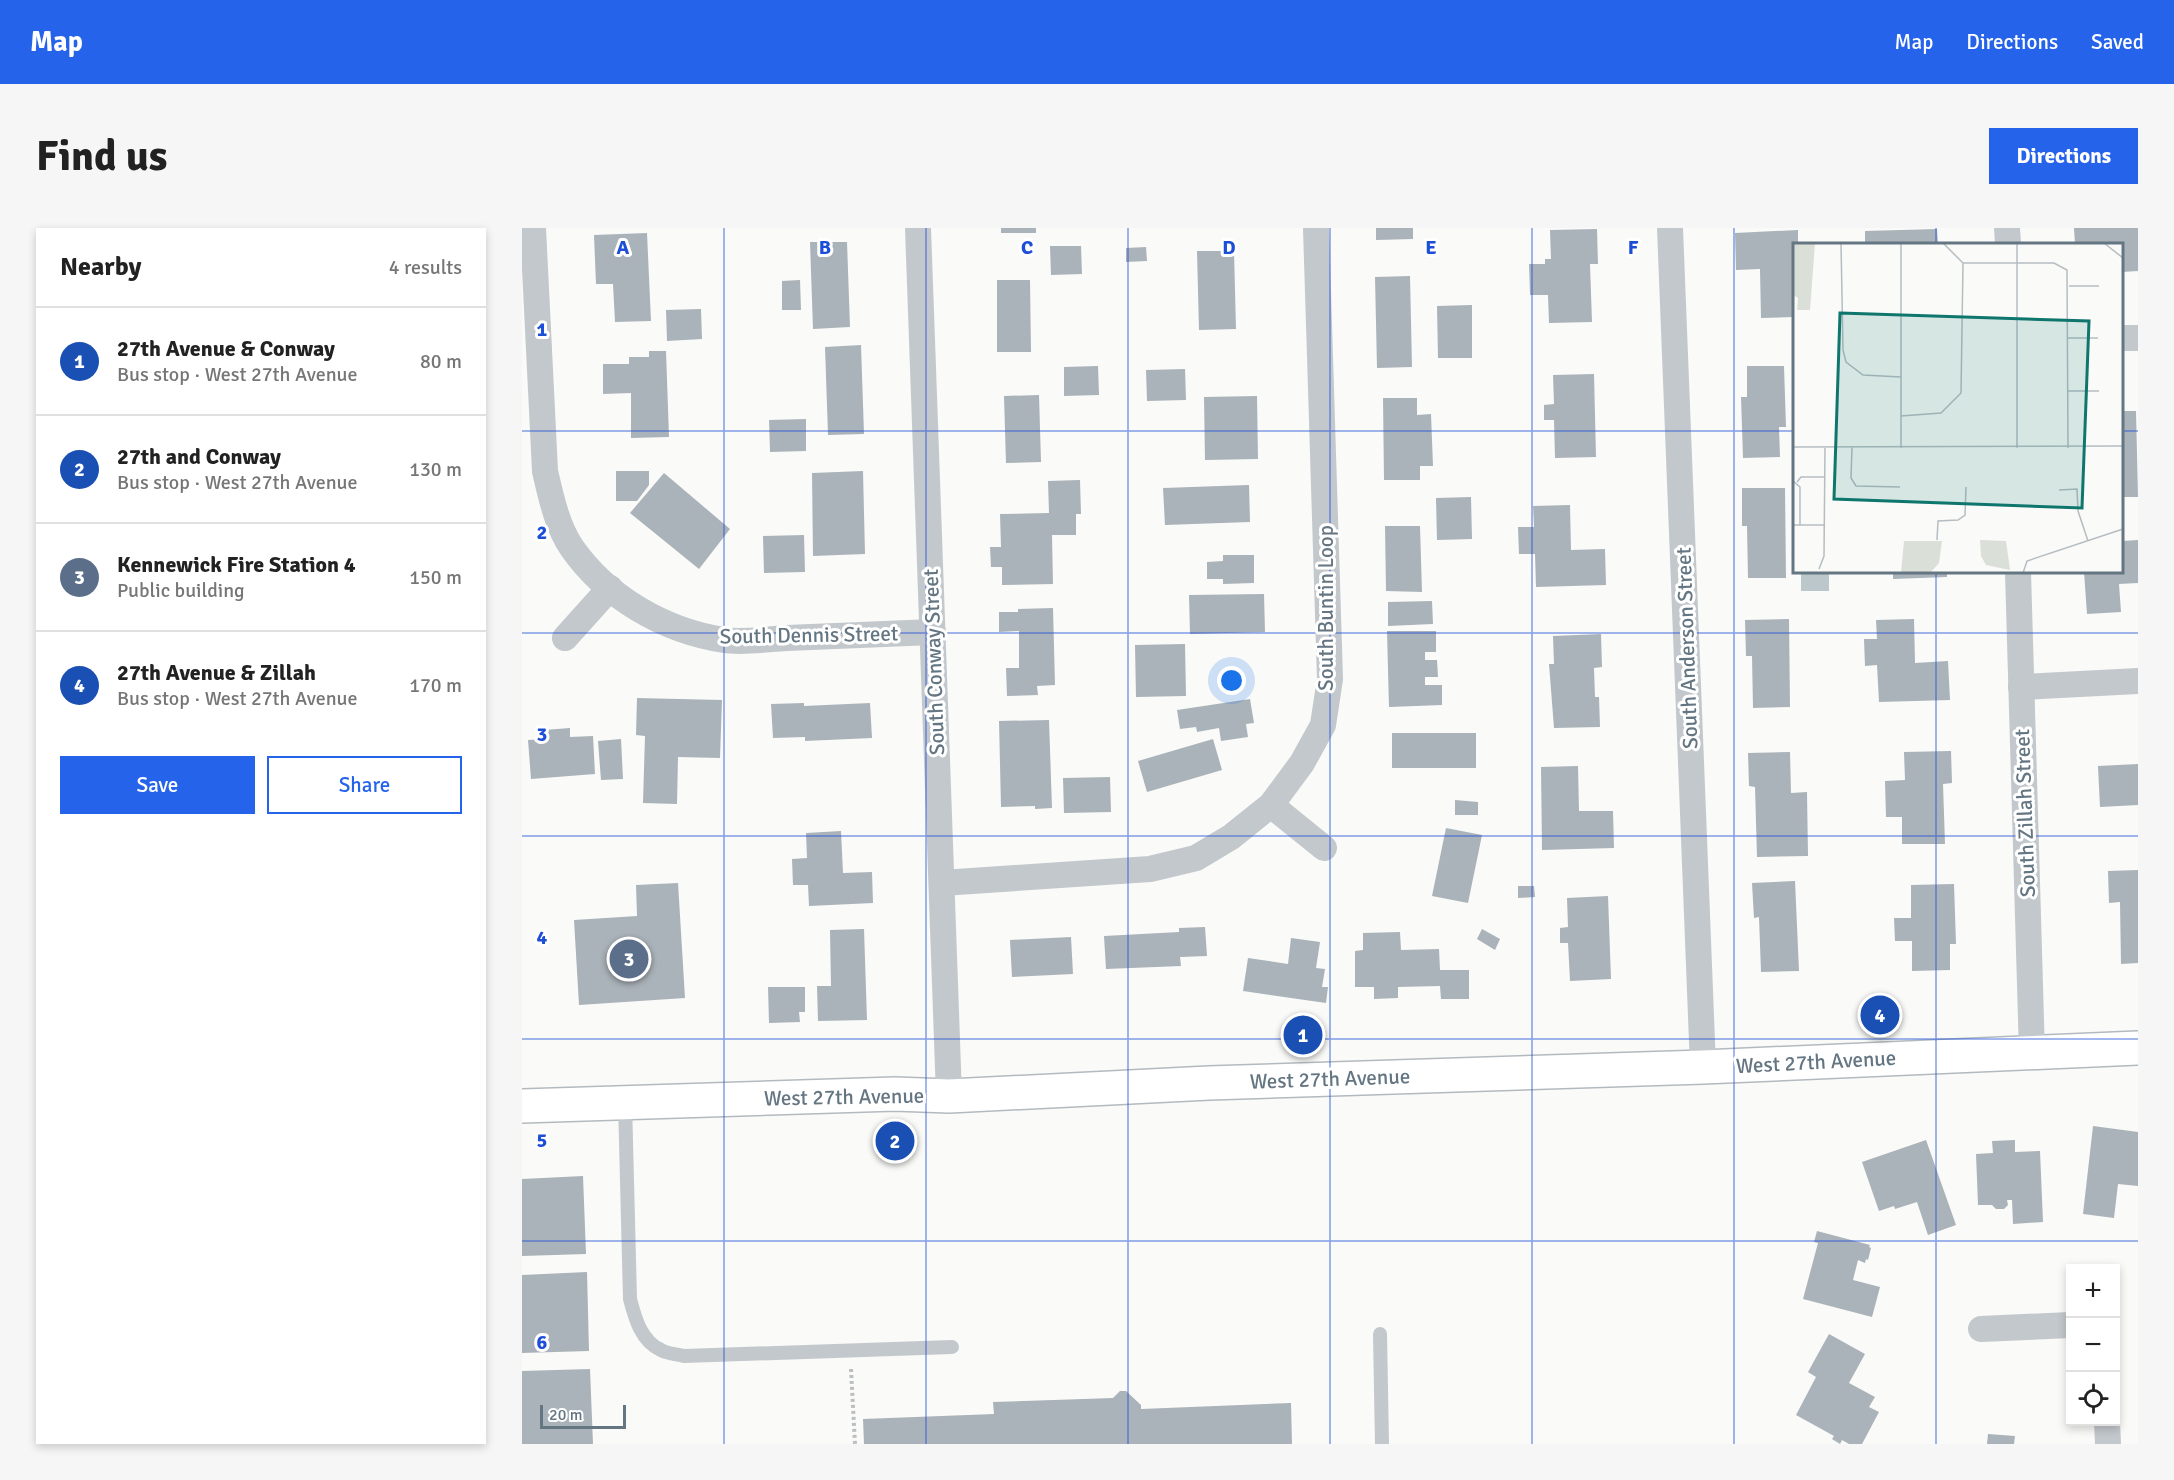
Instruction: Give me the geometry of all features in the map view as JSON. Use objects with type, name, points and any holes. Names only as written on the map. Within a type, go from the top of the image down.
[{"type":"main road","name":"West 27th Avenue","points":[[522,1106],[895,1094],[949,1096],[1209,1083],[1703,1067],[2138,1048]]},
{"type":"street","name":"South Dennis Street","points":[[533,228],[545,471],[554,508],[572,547],[610,588],[641,612],[683,631],[726,640],[933,632]]},
{"type":"street","name":"South Conway Street","points":[[918,228],[949,1096]]},
{"type":"street","name":"South Buntin Loop","points":[[942,883],[1150,869],[1196,858],[1232,837],[1271,804],[1302,763],[1323,725],[1330,679],[1316,228]]},
{"type":"street","name":"South Anderson Street","points":[[1670,228],[1703,1067]]},
{"type":"street","points":[[2007,228],[2008,243]]},
{"type":"street","name":"South Zillah Street","points":[[2018,573],[2032,1054]]},
{"type":"street","points":[[565,638],[610,588]]},
{"type":"street","points":[[2021,687],[2138,681]]},
{"type":"street","points":[[1271,804],[1324,848]]},
{"type":"street","points":[[1981,1329],[2066,1325]]},
{"type":"street","points":[[2107,1426],[2108,1444]]},
{"type":"lane","points":[[625,1102],[630,1299],[635,1318],[645,1338],[661,1350],[684,1356],[952,1347]]},
{"type":"lane","points":[[1380,1334],[1382,1444]]},
{"type":"path","points":[[850,1350],[855,1444]]},
{"type":"shaded area","points":[[1801,573],[1829,573],[1829,591],[1801,591]]},
{"type":"building","points":[[1001,228],[1036,228],[1036,233],[1001,233]]},
{"type":"building","points":[[1376,228],[1413,228],[1413,239],[1376,240]]},
{"type":"building","points":[[2074,228],[2138,228],[2138,271],[2123,272],[2123,243],[2075,243]]},
{"type":"building","points":[[1597,229],[1598,264],[1590,264],[1592,322],[1549,323],[1548,295],[1530,295],[1529,264],[1545,264],[1545,259],[1551,259],[1550,230]]},
{"type":"building","points":[[1937,229],[1938,243],[1865,243],[1865,231]]},
{"type":"building","points":[[1798,230],[1798,243],[1793,243],[1793,317],[1761,318],[1760,269],[1736,270],[1735,233]]},
{"type":"building","points":[[647,233],[651,321],[615,322],[613,284],[596,284],[594,235]]},
{"type":"building","points":[[810,242],[847,242],[850,327],[813,329]]},
{"type":"building","points":[[1050,246],[1081,246],[1082,274],[1051,275]]},
{"type":"building","points":[[1146,247],[1147,261],[1126,262],[1126,248]]},
{"type":"building","points":[[1197,251],[1234,251],[1236,329],[1199,330]]},
{"type":"building","points":[[1410,276],[1412,367],[1377,368],[1375,277]]},
{"type":"building","points":[[800,280],[801,310],[782,310],[782,281]]},
{"type":"building","points":[[997,280],[1030,280],[1031,352],[997,352]]},
{"type":"building","points":[[1472,305],[1472,358],[1438,358],[1437,306]]},
{"type":"building","points":[[701,309],[702,339],[667,341],[666,310]]},
{"type":"building","points":[[861,345],[864,434],[828,435],[825,347]]},
{"type":"building","points":[[649,351],[666,351],[669,437],[631,438],[631,393],[603,394],[603,364],[629,364],[629,357],[649,357]]},
{"type":"building","points":[[1098,366],[1099,395],[1064,396],[1064,367]]},
{"type":"building","points":[[1747,366],[1784,366],[1786,427],[1779,427],[1780,457],[1743,458],[1741,397],[1747,397]]},
{"type":"building","points":[[1185,369],[1186,400],[1147,401],[1146,370]]},
{"type":"building","points":[[1594,374],[1596,457],[1555,458],[1554,420],[1544,420],[1544,405],[1554,404],[1553,375]]},
{"type":"building","points":[[1039,395],[1041,462],[1006,463],[1004,396]]},
{"type":"building","points":[[1257,396],[1258,459],[1205,460],[1204,397]]},
{"type":"building","points":[[1383,398],[1417,398],[1417,415],[1431,414],[1433,466],[1420,466],[1420,480],[1384,480]]},
{"type":"building","points":[[2123,411],[2136,411],[2138,497],[2123,497]]},
{"type":"building","points":[[806,419],[806,451],[770,452],[769,420]]},
{"type":"building","points":[[616,471],[649,471],[649,485],[637,501],[616,501]]},
{"type":"building","points":[[863,471],[865,554],[813,556],[812,473]]},
{"type":"building","points":[[664,473],[730,529],[699,569],[630,513]]},
{"type":"building","points":[[1080,480],[1081,514],[1076,514],[1076,535],[1052,535],[1053,584],[1002,585],[1002,567],[991,567],[990,547],[1001,547],[1000,514],[1049,513],[1048,481]]},
{"type":"building","points":[[1249,485],[1250,522],[1165,525],[1163,488]]},
{"type":"building","points":[[1742,488],[1785,488],[1786,578],[1748,578],[1747,526],[1742,526]]},
{"type":"building","points":[[1471,497],[1472,539],[1437,540],[1436,498]]},
{"type":"building","points":[[1570,505],[1571,550],[1605,549],[1606,585],[1536,587],[1535,554],[1519,554],[1518,527],[1534,527],[1533,506]]},
{"type":"building","points":[[1385,526],[1420,526],[1422,592],[1386,591]]},
{"type":"building","points":[[804,535],[805,572],[764,573],[763,536]]},
{"type":"building","points":[[2138,540],[2138,583],[2119,584],[2121,612],[2087,614],[2084,573],[2123,573],[2123,541]]},
{"type":"building","points":[[1223,555],[1254,555],[1254,583],[1223,584],[1223,579],[1207,579],[1207,562],[1223,561]]},
{"type":"building","points":[[1893,573],[1947,573],[1947,577],[1893,579]]},
{"type":"building","points":[[1264,594],[1265,632],[1190,634],[1189,595]]},
{"type":"building","points":[[1432,601],[1433,624],[1388,626],[1388,602]]},
{"type":"building","points":[[1053,608],[1055,685],[1037,686],[1038,695],[1007,696],[1006,668],[1019,668],[1019,631],[999,632],[999,612]]},
{"type":"building","points":[[1789,619],[1790,707],[1753,708],[1752,656],[1746,656],[1745,620]]},
{"type":"building","points":[[1914,619],[1915,663],[1948,661],[1950,700],[1879,702],[1877,665],[1865,666],[1864,639],[1877,639],[1876,620]]},
{"type":"building","points":[[1387,631],[1436,631],[1436,652],[1425,652],[1425,660],[1437,660],[1438,677],[1425,677],[1425,685],[1442,685],[1442,705],[1389,707]]},
{"type":"building","points":[[1601,634],[1602,667],[1594,668],[1595,697],[1599,697],[1600,727],[1554,728],[1549,664],[1554,664],[1553,636]]},
{"type":"building","points":[[1185,644],[1186,696],[1136,697],[1135,645]]},
{"type":"building","points":[[637,698],[722,700],[720,758],[678,757],[677,804],[643,803],[645,736],[636,735]]},
{"type":"building","points":[[1250,699],[1254,723],[1246,724],[1248,737],[1221,741],[1219,728],[1197,732],[1196,727],[1180,729],[1177,710]]},
{"type":"building","points":[[804,703],[804,706],[870,703],[872,738],[805,741],[805,737],[773,738],[771,704]]},
{"type":"building","points":[[1049,720],[1052,808],[1001,807],[999,721]]},
{"type":"building","points":[[570,728],[570,737],[593,736],[595,774],[531,779],[528,740],[545,739],[544,730]]},
{"type":"building","points":[[1392,733],[1476,733],[1476,768],[1392,768]]},
{"type":"building","points":[[621,739],[623,779],[601,780],[598,741]]},
{"type":"building","points":[[1213,739],[1222,770],[1147,792],[1138,761]]},
{"type":"building","points":[[1951,751],[1952,783],[1943,784],[1945,844],[1902,844],[1902,817],[1886,817],[1885,781],[1905,780],[1904,752]]},
{"type":"building","points":[[1790,752],[1791,793],[1807,792],[1808,856],[1757,857],[1755,787],[1749,786],[1748,753]]},
{"type":"building","points":[[2138,764],[2138,805],[2100,807],[2098,766]]},
{"type":"building","points":[[1578,766],[1579,811],[1613,811],[1614,848],[1542,850],[1541,767]]},
{"type":"building","points":[[1110,777],[1111,812],[1064,813],[1063,778]]},
{"type":"building","points":[[1455,800],[1478,802],[1478,815],[1455,815]]},
{"type":"building","points":[[1446,828],[1482,835],[1468,903],[1432,896]]},
{"type":"building","points":[[841,831],[843,873],[872,872],[873,903],[809,906],[808,885],[793,885],[792,859],[807,858],[806,833]]},
{"type":"building","points":[[2138,870],[2138,963],[2121,964],[2120,902],[2109,903],[2108,871]]},
{"type":"building","points":[[1795,881],[1799,971],[1761,972],[1759,917],[1754,918],[1752,883]]},
{"type":"building","points":[[678,883],[685,998],[579,1005],[574,920],[637,916],[636,885]]},
{"type":"building","points":[[1954,884],[1956,944],[1950,944],[1950,970],[1912,971],[1912,941],[1895,941],[1894,918],[1911,918],[1911,885]]},
{"type":"building","points":[[1518,886],[1534,886],[1535,897],[1518,898]]},
{"type":"building","points":[[1608,896],[1611,979],[1570,981],[1568,943],[1560,943],[1560,928],[1568,927],[1567,898]]},
{"type":"building","points":[[1205,927],[1207,956],[1180,957],[1181,966],[1106,969],[1104,936],[1179,932],[1179,928]]},
{"type":"building","points":[[864,929],[867,1020],[818,1021],[817,986],[831,986],[830,930]]},
{"type":"building","points":[[1482,929],[1500,939],[1495,950],[1477,939]]},
{"type":"building","points":[[1400,932],[1401,950],[1439,949],[1440,970],[1469,970],[1469,999],[1441,999],[1440,986],[1398,987],[1398,998],[1374,999],[1374,987],[1355,987],[1355,951],[1363,950],[1363,933]]},
{"type":"building","points":[[1071,937],[1073,974],[1012,977],[1010,940]]},
{"type":"building","points":[[1291,938],[1320,942],[1316,968],[1325,969],[1322,987],[1328,987],[1326,1003],[1243,991],[1248,958],[1288,964]]},
{"type":"building","points":[[768,987],[805,987],[805,1012],[799,1012],[800,1022],[769,1023]]},
{"type":"building","points":[[2093,1126],[2138,1132],[2138,1186],[2118,1184],[2114,1218],[2083,1214]]},
{"type":"building","points":[[1926,1140],[1956,1225],[1928,1235],[1917,1202],[1879,1211],[1862,1162]]},
{"type":"building","points":[[2015,1140],[2015,1152],[2040,1151],[2043,1222],[2013,1224],[2012,1200],[2007,1200],[2008,1205],[2004,1209],[1996,1209],[1992,1205],[1978,1205],[1976,1154],[1993,1153],[1992,1141]]},
{"type":"building","points":[[583,1176],[586,1254],[522,1256],[522,1179]]},
{"type":"building","points":[[1817,1231],[1870,1245],[1868,1260],[1866,1259],[1865,1263],[1858,1260],[1853,1280],[1880,1287],[1872,1317],[1803,1299],[1818,1243],[1814,1242]]},
{"type":"building","points":[[587,1272],[589,1351],[522,1353],[522,1275]]},
{"type":"building","points":[[1829,1334],[1865,1354],[1849,1383],[1875,1397],[1869,1407],[1879,1412],[1862,1444],[1849,1444],[1842,1440],[1840,1444],[1832,1439],[1834,1436],[1796,1415],[1816,1377],[1808,1372]]},
{"type":"building","points":[[590,1369],[593,1444],[522,1444],[522,1371]]},
{"type":"building","points":[[1120,1391],[1126,1391],[1141,1405],[1141,1409],[1291,1403],[1292,1444],[864,1444],[863,1419],[994,1414],[993,1402],[1113,1398]]},
{"type":"building","points":[[1988,1434],[2015,1436],[2014,1444],[1987,1444]]},
{"type":"place","name":"Kennewick Fire Station 4","points":[[629,959]]},
{"type":"place","name":"27th Avenue & Zillah","points":[[1880,1015]]},
{"type":"place","name":"27th Avenue & Conway","points":[[1303,1035]]},
{"type":"place","name":"27th and Conway","points":[[895,1141]]}]
